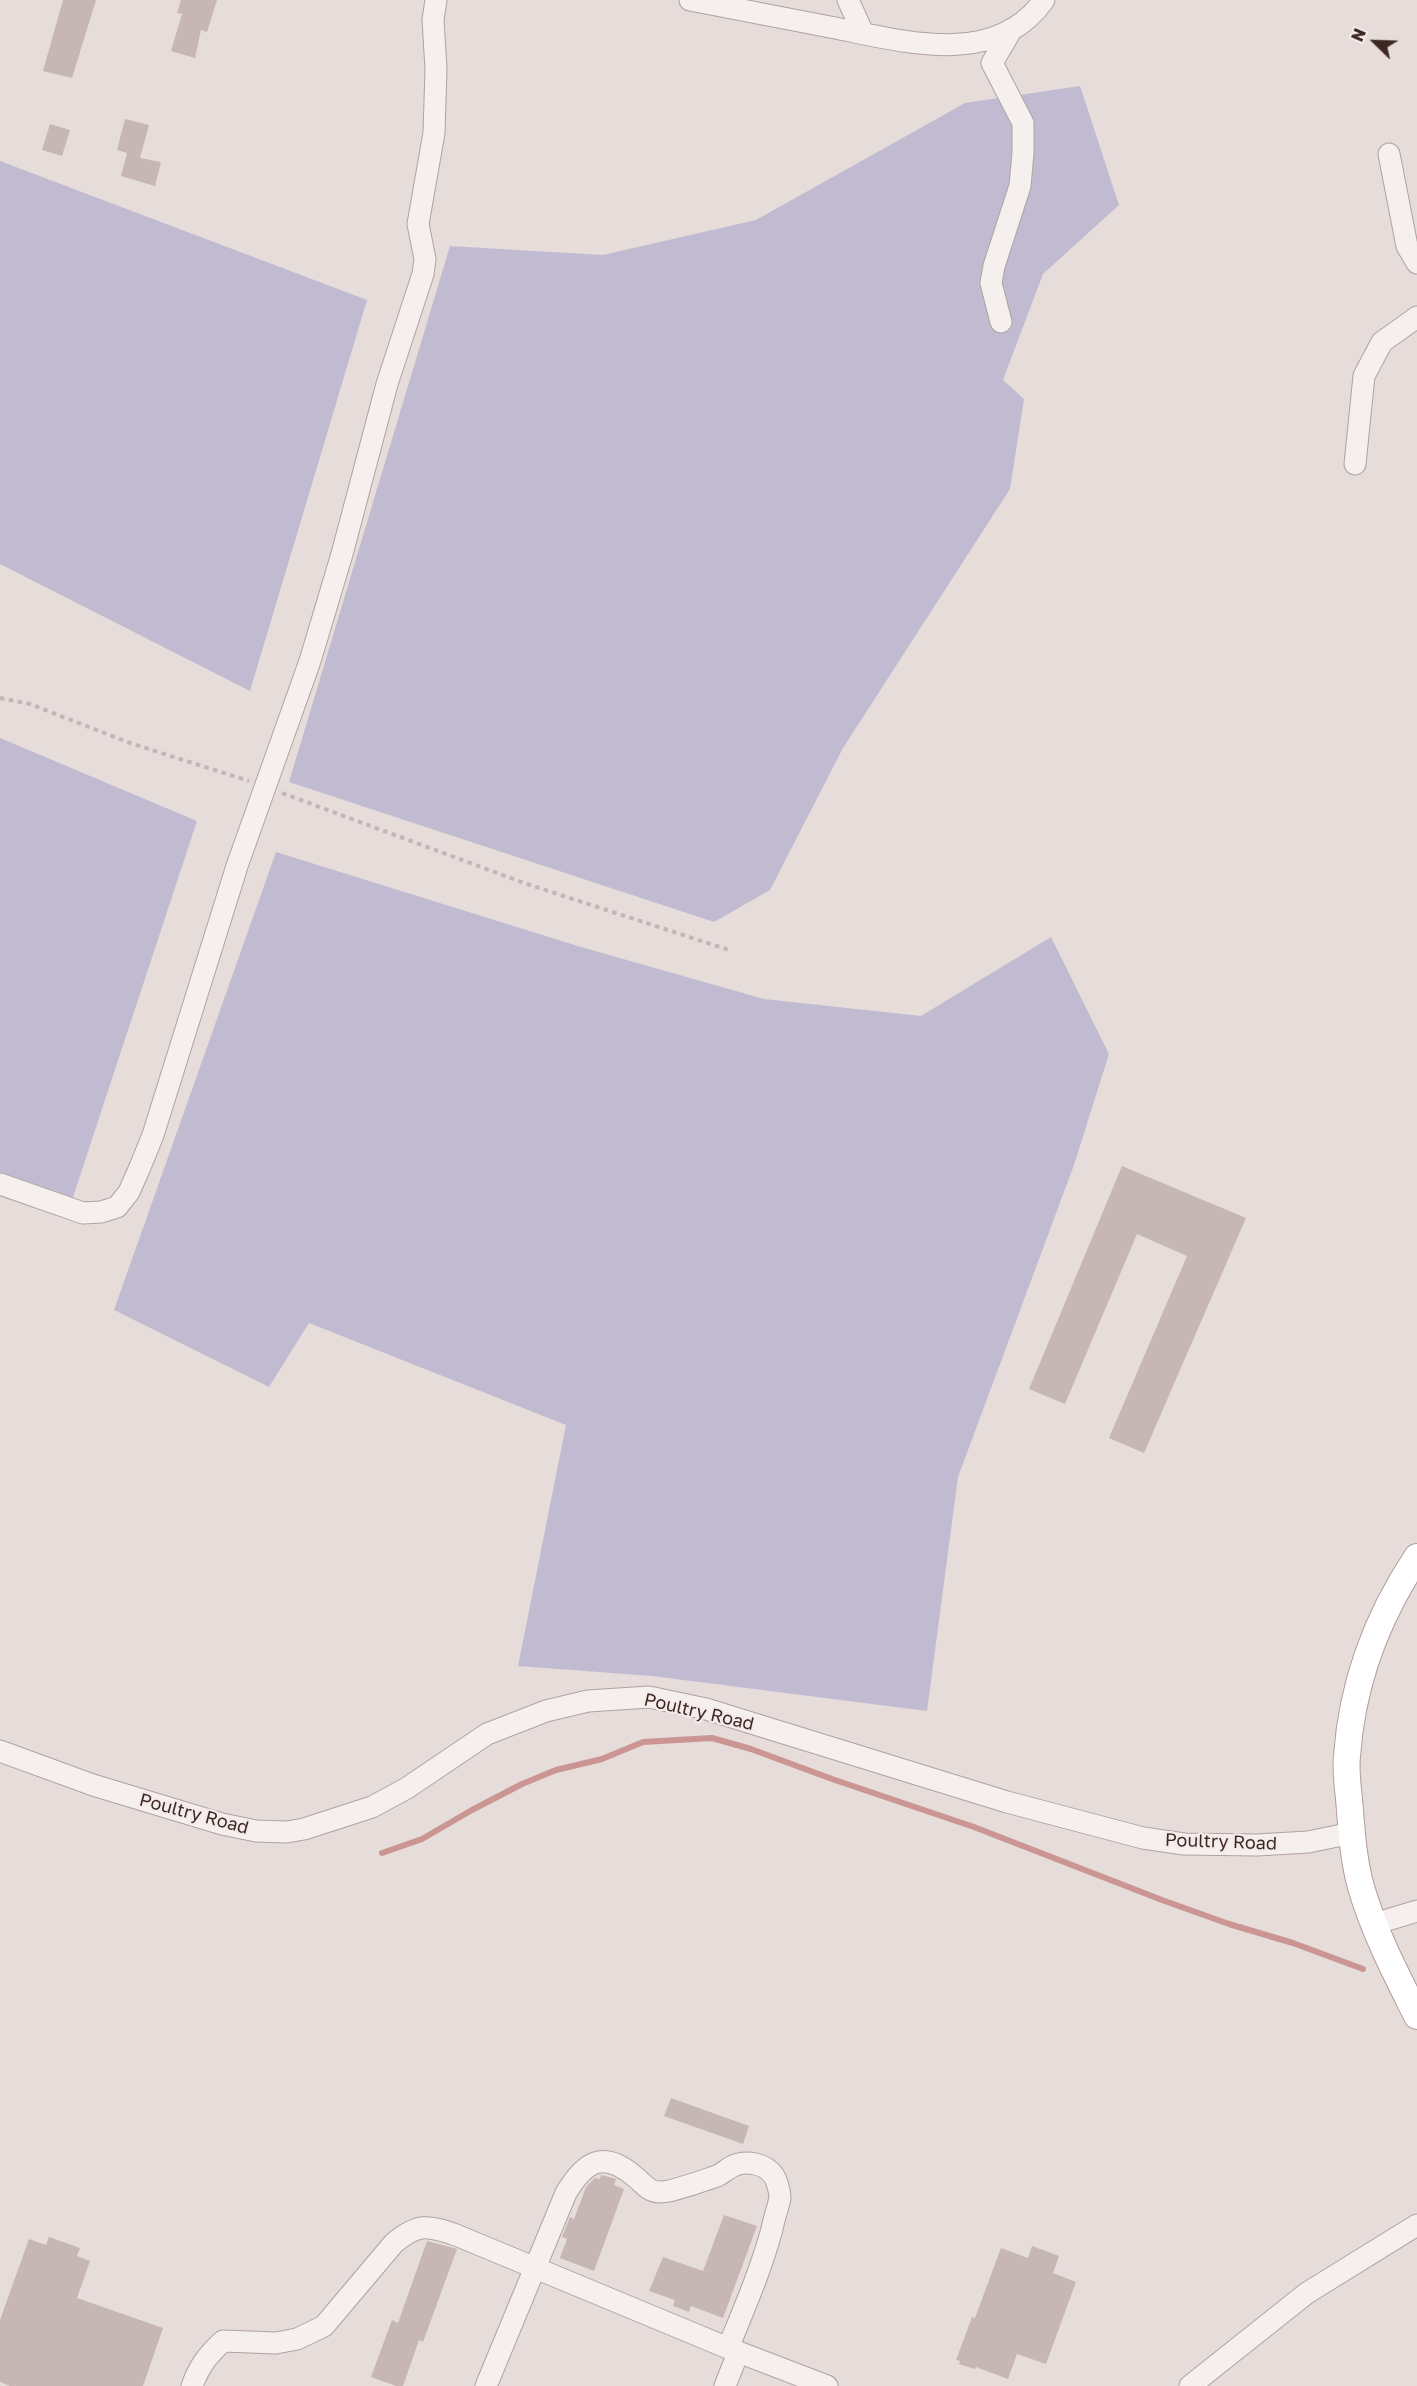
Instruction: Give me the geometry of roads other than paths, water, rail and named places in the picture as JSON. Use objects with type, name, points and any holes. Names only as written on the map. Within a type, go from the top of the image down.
[{"type":"main road","points":[[1417,1557],[1382,1620],[1367,1653],[1351,1718],[1346,1759],[1352,1833],[1359,1877],[1374,1924],[1417,2016]]},
{"type":"street","points":[[0,1184],[83,1213],[101,1212],[117,1207],[129,1192],[153,1135],[237,866],[310,661],[387,384],[423,274],[424,259],[417,224],[434,133],[436,69],[433,20],[436,0]]},
{"type":"street","points":[[690,0],[914,44],[956,45],[986,40],[1012,29],[1039,8],[1044,0]]},
{"type":"street","points":[[848,0],[863,33]]},
{"type":"street","points":[[1001,322],[991,283],[994,266],[1020,186],[1023,123],[992,63],[1012,29]]},
{"type":"street","points":[[1389,154],[1407,246],[1417,263]]},
{"type":"street","points":[[1355,464],[1364,376],[1382,342],[1417,317]]},
{"type":"street","name":"Poultry Road","points":[[0,1751],[93,1785],[222,1824],[256,1831],[287,1832],[372,1808],[407,1788],[487,1734],[546,1711],[588,1701],[649,1697],[706,1709],[1007,1802],[1143,1838],[1184,1844],[1257,1845],[1308,1842],[1352,1833]]},
{"type":"street","points":[[1374,1924],[1417,1911]]},
{"type":"street","points":[[486,2386],[566,2193],[579,2172],[590,2164],[612,2163],[636,2177],[645,2188],[658,2192],[669,2191],[719,2175],[734,2166],[748,2162],[767,2169],[775,2177],[780,2195],[758,2275],[733,2351],[726,2386]]},
{"type":"street","points":[[1190,2386],[1307,2292],[1417,2225]]},
{"type":"street","points":[[192,2386],[206,2356],[223,2341],[276,2343],[297,2339],[324,2326],[394,2243],[407,2232],[417,2228],[438,2229],[733,2351],[827,2386]]},
{"type":"waterway","points":[[382,1853],[422,1839],[522,1784],[556,1770],[602,1759],[643,1742],[712,1738],[751,1749],[974,1827],[1162,1900],[1229,1924],[1293,1943],[1363,1969]]}]
